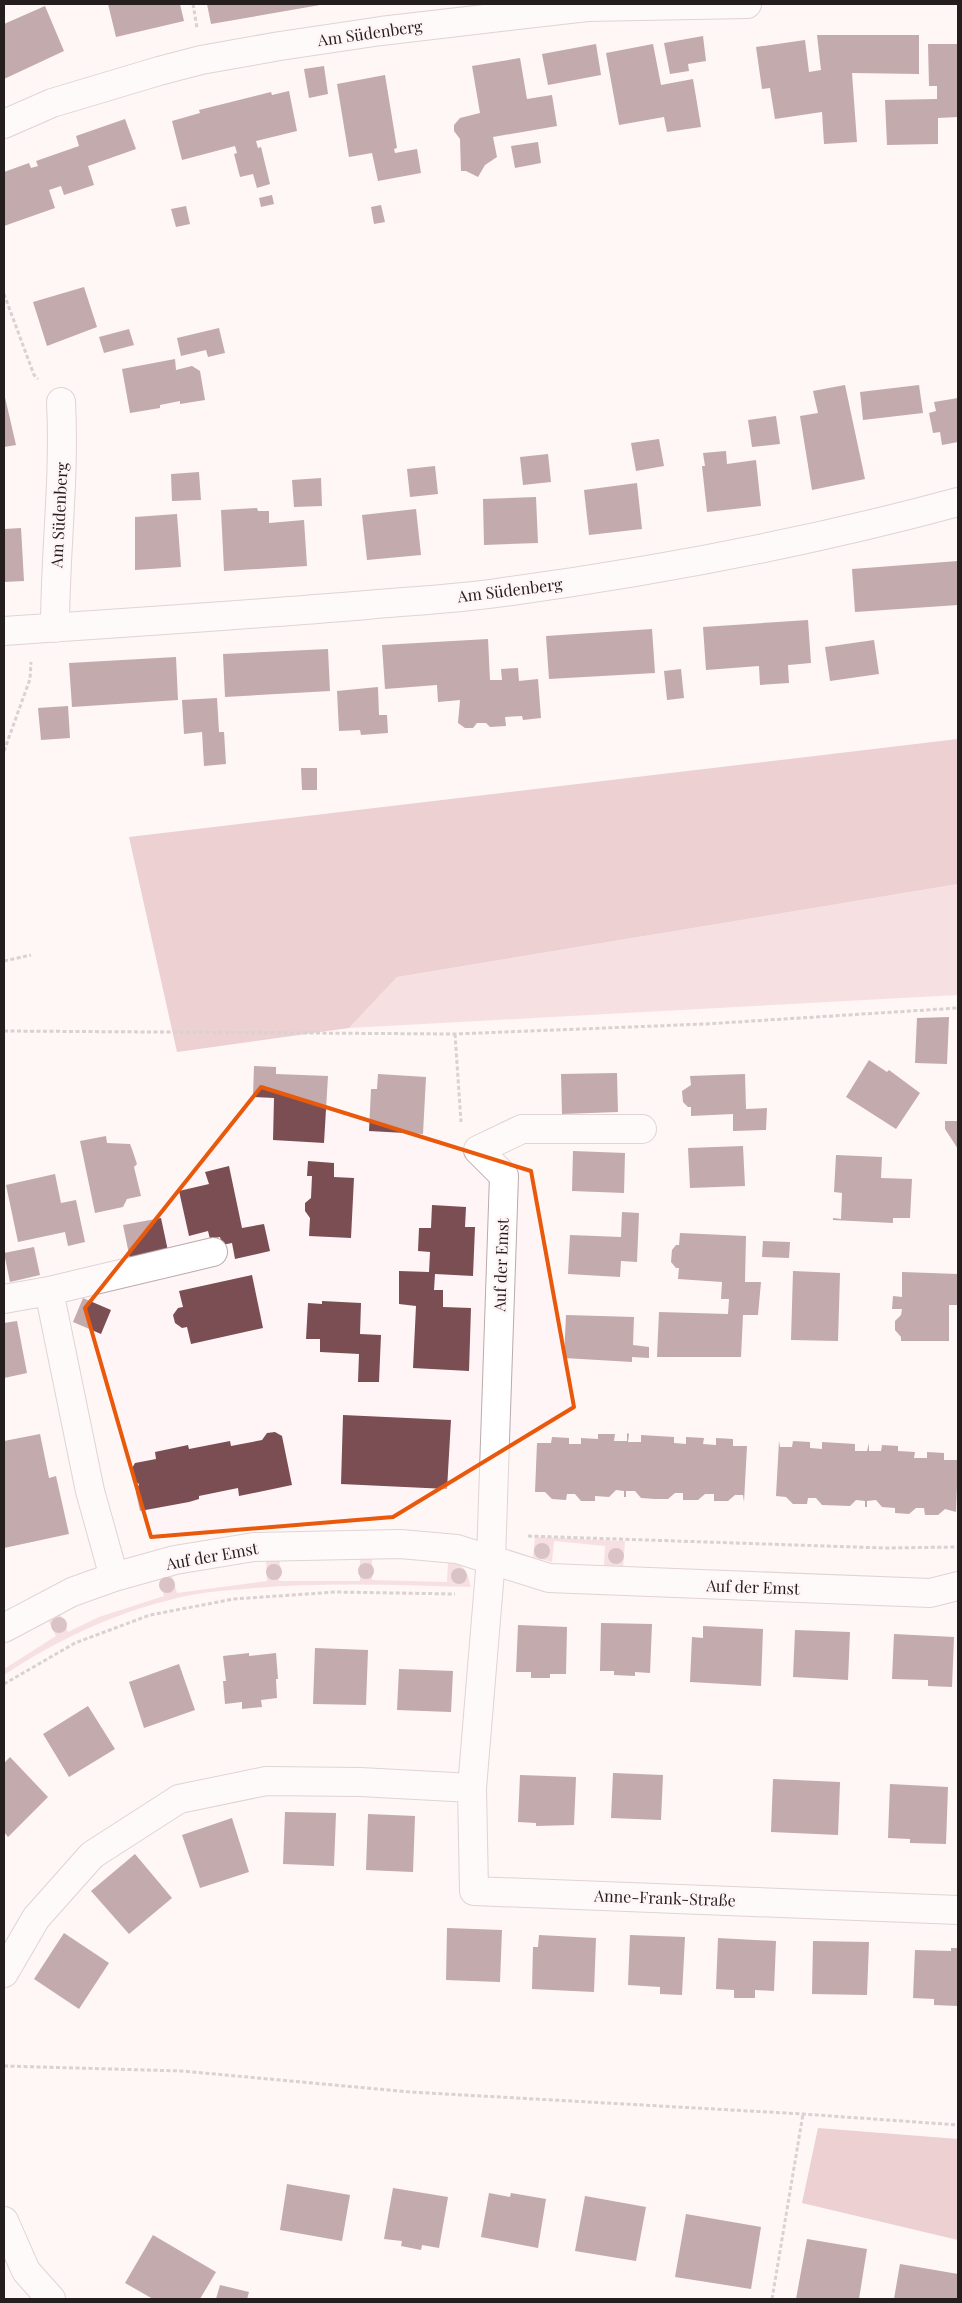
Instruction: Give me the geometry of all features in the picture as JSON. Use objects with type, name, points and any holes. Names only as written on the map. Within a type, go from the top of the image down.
[{"type":"street","name":"Am Südenberg","points":[[4,124],[52,103],[132,79],[201,60],[280,46],[381,31],[587,7],[747,4]]},
{"type":"street","name":"Am Südenberg","points":[[44,628],[55,583],[63,446],[61,402]]},
{"type":"street","name":"Am Südenberg","points":[[4,631],[184,620],[495,594],[761,548],[869,526],[958,502]]},
{"type":"street","points":[[478,1150],[522,1129],[642,1129]]},
{"type":"street","name":"Auf der Emst","points":[[478,1150],[504,1176],[490,1559]]},
{"type":"street","points":[[4,1299],[49,1292],[213,1252]]},
{"type":"street","points":[[49,1292],[90,1491],[114,1577]]},
{"type":"street","name":"Auf der Emst","points":[[4,1628],[14,1621],[72,1592],[114,1577],[175,1560],[254,1547],[400,1544],[457,1549],[549,1578],[930,1593],[958,1586]]},
{"type":"street","name":"Anne-Frank-Straße","points":[[490,1559],[472,1788],[474,1891],[958,1910]]},
{"type":"street","points":[[4,1973],[36,1918],[92,1855],[179,1799],[266,1781],[360,1782],[472,1788]]},
{"type":"street","points":[[4,2221],[26,2271],[52,2299]]},
{"type":"path","points":[[4,294],[34,375],[61,402]]},
{"type":"path","points":[[4,751],[30,679],[44,628]]},
{"type":"path","points":[[4,962],[31,955]]},
{"type":"path","points":[[4,1031],[455,1034],[705,1024],[958,1008]]},
{"type":"path","points":[[455,1034],[462,1137],[478,1150]]},
{"type":"path","points":[[490,1559],[521,1536],[647,1538],[884,1548],[958,1547]]},
{"type":"path","points":[[4,1684],[75,1643],[150,1615],[234,1599],[336,1592],[488,1595]]},
{"type":"path","points":[[4,2066],[182,2071],[410,2092],[803,2114],[958,2125]]},
{"type":"path","points":[[772,2299],[803,2114]]},
{"type":"highlighted area","points":[[261,1087],[531,1171],[574,1407],[393,1517],[151,1537],[85,1308]]},
{"type":"shaded area","points":[[958,739],[958,884],[397,977],[349,1028],[177,1052],[129,837]]},
{"type":"shaded area","points":[[958,884],[958,995],[349,1028],[397,977]]},
{"type":"shaded area","points":[[535,1537],[625,1541],[623,1568],[604,1567],[605,1546],[554,1541],[552,1562],[533,1557]]},
{"type":"shaded area","points":[[280,1558],[279,1581],[360,1581],[360,1559],[372,1559],[372,1580],[447,1582],[448,1562],[462,1566],[471,1587],[363,1584],[309,1585],[255,1588],[191,1595],[141,1608],[93,1626],[48,1648],[4,1675],[4,1669],[56,1636],[47,1618],[60,1614],[68,1632],[99,1617],[164,1596],[159,1576],[171,1572],[177,1593],[267,1581],[266,1560]]},
{"type":"shaded area","points":[[818,2128],[958,2139],[958,2240],[802,2203]]},
{"type":"building","points":[[108,4],[180,4],[184,21],[116,37]]},
{"type":"building","points":[[207,4],[319,4],[320,5],[211,24]]},
{"type":"building","points":[[45,6],[64,51],[4,79],[4,24]]},
{"type":"building","points":[[817,35],[919,35],[919,74],[852,73],[857,142],[824,144],[822,112],[775,119],[770,88],[762,89],[756,47],[805,40],[809,72],[821,70]]},
{"type":"building","points":[[703,36],[706,61],[688,64],[689,71],[670,74],[664,43]]},
{"type":"building","points":[[596,44],[601,75],[548,85],[542,54]]},
{"type":"building","points":[[653,44],[661,85],[693,79],[701,127],[667,132],[664,117],[619,125],[606,53]]},
{"type":"building","points":[[928,44],[958,44],[958,117],[938,118],[938,144],[887,145],[885,100],[937,99],[937,86],[929,86]]},
{"type":"building","points":[[520,58],[527,99],[552,95],[557,126],[493,137],[497,157],[485,165],[478,177],[466,171],[461,171],[460,139],[454,131],[454,125],[460,118],[480,113],[472,66]]},
{"type":"building","points":[[324,66],[328,94],[309,98],[304,69]]},
{"type":"building","points":[[385,75],[397,148],[394,149],[395,153],[417,149],[421,173],[378,181],[372,153],[349,157],[337,84]]},
{"type":"building","points":[[289,91],[297,131],[256,141],[258,148],[261,147],[270,184],[257,188],[253,174],[240,177],[234,154],[237,153],[235,146],[182,160],[172,121],[200,113],[199,110],[271,92],[272,95]]},
{"type":"building","points":[[125,119],[136,149],[88,166],[94,185],[64,195],[61,186],[49,190],[55,208],[4,226],[4,172],[29,163],[31,168],[38,166],[36,161],[79,146],[76,136]]},
{"type":"building","points":[[538,142],[541,163],[515,168],[511,146]]},
{"type":"building","points":[[272,195],[274,204],[261,207],[259,198]]},
{"type":"building","points":[[381,205],[385,222],[374,224],[371,207]]},
{"type":"building","points":[[186,206],[190,224],[176,227],[171,209]]},
{"type":"building","points":[[84,287],[97,327],[47,346],[33,302]]},
{"type":"building","points":[[219,328],[225,353],[208,357],[206,350],[181,356],[177,338]]},
{"type":"building","points":[[129,329],[134,345],[104,353],[99,337]]},
{"type":"building","points":[[175,359],[176,370],[192,366],[200,371],[205,400],[180,404],[180,401],[160,405],[160,408],[130,413],[122,369]]},
{"type":"building","points":[[845,385],[865,479],[812,490],[800,416],[818,413],[813,391]]},
{"type":"building","points":[[919,385],[923,413],[863,420],[860,392]]},
{"type":"building","points":[[4,393],[16,445],[4,447]]},
{"type":"building","points":[[958,398],[958,442],[942,445],[940,432],[933,433],[929,413],[936,411],[934,402]]},
{"type":"building","points":[[776,416],[780,444],[752,447],[748,420]]},
{"type":"building","points":[[659,439],[664,466],[636,471],[631,443]]},
{"type":"building","points":[[726,451],[727,464],[756,460],[761,506],[707,512],[702,466],[705,466],[703,453]]},
{"type":"building","points":[[548,454],[551,482],[523,485],[520,457]]},
{"type":"building","points":[[435,466],[438,494],[410,497],[407,469]]},
{"type":"building","points":[[199,472],[201,500],[172,501],[171,474]]},
{"type":"building","points":[[321,478],[322,506],[294,507],[292,480]]},
{"type":"building","points":[[637,483],[642,529],[589,535],[584,490]]},
{"type":"building","points":[[536,497],[538,543],[484,545],[483,499]]},
{"type":"building","points":[[257,508],[258,511],[269,511],[269,523],[304,520],[307,566],[224,571],[221,510]]},
{"type":"building","points":[[416,509],[421,555],[367,560],[362,515]]},
{"type":"building","points":[[177,514],[181,567],[135,570],[135,517]]},
{"type":"building","points":[[21,528],[24,581],[4,582],[4,529]]},
{"type":"building","points":[[958,561],[958,605],[855,612],[852,569]]},
{"type":"building","points":[[808,620],[811,663],[788,665],[789,683],[760,685],[759,666],[706,670],[703,627]]},
{"type":"building","points":[[652,629],[655,673],[549,679],[546,636]]},
{"type":"building","points":[[488,639],[490,680],[502,680],[501,669],[518,668],[519,681],[538,679],[541,718],[523,720],[522,716],[505,717],[506,726],[490,727],[486,723],[477,723],[473,728],[465,728],[458,723],[460,700],[438,702],[437,685],[385,689],[382,645]]},
{"type":"building","points":[[874,640],[879,674],[830,681],[825,647]]},
{"type":"building","points":[[328,649],[330,691],[225,697],[223,654]]},
{"type":"building","points":[[176,657],[178,700],[72,707],[69,663]]},
{"type":"building","points":[[681,669],[684,698],[667,700],[664,671]]},
{"type":"building","points":[[378,687],[379,715],[387,715],[388,733],[361,735],[360,730],[339,731],[337,691]]},
{"type":"building","points":[[217,698],[219,732],[224,732],[226,764],[204,766],[202,732],[184,734],[182,700]]},
{"type":"building","points":[[68,706],[70,738],[41,740],[38,708]]},
{"type":"building","points":[[301,768],[317,768],[317,790],[302,790]]},
{"type":"building","points":[[949,1017],[947,1064],[915,1063],[917,1018]]},
{"type":"building","points":[[869,1060],[887,1072],[889,1070],[920,1093],[896,1129],[846,1097]]},
{"type":"building","points":[[254,1066],[276,1067],[276,1074],[328,1076],[324,1143],[273,1140],[274,1098],[253,1097]]},
{"type":"building","points":[[617,1073],[618,1112],[562,1114],[561,1074]]},
{"type":"building","points":[[378,1074],[426,1077],[423,1134],[369,1131],[371,1089],[377,1089]]},
{"type":"building","points":[[745,1074],[746,1109],[767,1108],[766,1130],[733,1131],[733,1114],[691,1116],[691,1107],[688,1107],[683,1102],[682,1091],[691,1085],[690,1076]]},
{"type":"building","points":[[945,1121],[958,1121],[958,1149],[945,1129]]},
{"type":"building","points":[[106,1136],[107,1143],[130,1144],[137,1164],[134,1167],[141,1196],[127,1199],[123,1207],[95,1213],[80,1141]]},
{"type":"building","points":[[743,1146],[745,1186],[690,1188],[688,1148]]},
{"type":"building","points":[[573,1151],[625,1153],[624,1193],[572,1191]]},
{"type":"building","points":[[836,1155],[882,1157],[881,1178],[912,1179],[910,1218],[893,1218],[893,1223],[833,1220],[833,1218],[841,1219],[842,1193],[834,1192]]},
{"type":"building","points":[[308,1161],[334,1163],[334,1177],[354,1178],[351,1238],[309,1236],[310,1218],[305,1211],[305,1203],[311,1198],[312,1176],[307,1176]]},
{"type":"building","points":[[229,1166],[242,1228],[264,1224],[270,1251],[235,1259],[232,1243],[222,1245],[220,1237],[210,1239],[208,1231],[189,1236],[179,1191],[209,1184],[205,1172]]},
{"type":"building","points":[[55,1174],[61,1203],[76,1200],[85,1242],[68,1246],[65,1232],[18,1242],[6,1185]]},
{"type":"building","points":[[432,1205],[466,1207],[465,1227],[475,1227],[473,1276],[435,1274],[434,1290],[443,1290],[443,1307],[471,1308],[469,1371],[413,1368],[416,1306],[399,1304],[399,1271],[429,1272],[430,1252],[418,1251],[419,1228],[431,1228]]},
{"type":"building","points":[[622,1212],[639,1213],[637,1262],[621,1261],[620,1277],[568,1274],[570,1235],[621,1237]]},
{"type":"building","points":[[161,1218],[168,1251],[130,1259],[123,1225]]},
{"type":"building","points":[[680,1233],[746,1236],[745,1282],[761,1282],[758,1315],[743,1315],[741,1357],[657,1357],[659,1312],[728,1314],[729,1299],[721,1299],[722,1282],[678,1279],[679,1268],[676,1268],[671,1262],[672,1250],[676,1245],[679,1245]]},
{"type":"building","points":[[763,1241],[790,1242],[789,1258],[762,1257]]},
{"type":"building","points":[[34,1247],[40,1275],[10,1282],[4,1253]]},
{"type":"building","points":[[793,1271],[840,1273],[838,1341],[791,1340]]},
{"type":"building","points":[[902,1272],[958,1274],[958,1305],[949,1305],[949,1341],[901,1341],[901,1337],[895,1330],[895,1321],[901,1315],[902,1309],[892,1309],[893,1296],[902,1297]]},
{"type":"building","points":[[252,1275],[263,1328],[191,1344],[187,1327],[182,1328],[175,1323],[173,1315],[178,1308],[183,1307],[179,1291]]},
{"type":"building","points":[[83,1298],[111,1310],[101,1334],[73,1322]]},
{"type":"building","points":[[322,1301],[361,1303],[360,1334],[381,1335],[379,1382],[358,1382],[359,1354],[320,1352],[320,1339],[306,1339],[308,1303],[322,1304]]},
{"type":"building","points":[[566,1315],[634,1317],[633,1345],[649,1347],[649,1358],[632,1357],[632,1362],[564,1358]]},
{"type":"building","points":[[17,1321],[27,1373],[4,1378],[4,1323]]},
{"type":"building","points":[[343,1415],[451,1420],[447,1489],[341,1484]]},
{"type":"building","points":[[275,1432],[282,1436],[292,1485],[239,1496],[238,1488],[199,1496],[199,1499],[189,1502],[140,1511],[136,1493],[139,1484],[133,1480],[131,1470],[135,1463],[156,1459],[155,1452],[188,1445],[189,1449],[230,1441],[231,1446],[262,1440],[267,1433]]},
{"type":"building","points":[[627,1433],[629,1434],[628,1442],[641,1442],[641,1435],[674,1437],[674,1443],[686,1444],[686,1437],[704,1438],[703,1444],[716,1445],[716,1438],[733,1439],[733,1446],[747,1446],[744,1502],[743,1495],[735,1495],[728,1501],[714,1501],[714,1494],[705,1494],[698,1500],[683,1500],[683,1493],[675,1493],[668,1499],[655,1499],[641,1498],[635,1491],[626,1491],[626,1497],[624,1497],[624,1491],[616,1490],[609,1497],[595,1496],[595,1501],[581,1501],[575,1494],[567,1494],[566,1500],[552,1499],[545,1492],[535,1492],[537,1443],[551,1443],[552,1437],[569,1438],[569,1444],[581,1444],[581,1438],[598,1439],[598,1434],[615,1434],[614,1441],[627,1441]]},
{"type":"building","points":[[40,1434],[49,1478],[56,1476],[69,1534],[4,1548],[4,1441]]},
{"type":"building","points":[[779,1441],[780,1447],[792,1447],[793,1441],[810,1442],[810,1448],[822,1449],[822,1442],[855,1444],[855,1451],[867,1451],[869,1443],[869,1451],[881,1451],[882,1445],[898,1446],[898,1451],[915,1452],[914,1458],[927,1458],[927,1452],[944,1453],[944,1460],[958,1460],[956,1512],[945,1509],[938,1515],[925,1515],[924,1508],[916,1508],[909,1514],[895,1513],[895,1508],[882,1507],[876,1500],[867,1501],[867,1507],[865,1507],[865,1501],[856,1500],[850,1506],[822,1505],[816,1498],[808,1498],[807,1504],[793,1504],[786,1497],[776,1496]]},
{"type":"building","points":[[601,1623],[652,1624],[650,1673],[635,1672],[635,1676],[614,1675],[614,1671],[600,1671]]},
{"type":"building","points":[[518,1625],[567,1627],[566,1674],[550,1674],[550,1678],[531,1678],[531,1672],[516,1672]]},
{"type":"building","points":[[703,1626],[763,1629],[761,1686],[690,1682],[692,1637],[703,1638]]},
{"type":"building","points":[[795,1630],[850,1632],[848,1680],[793,1677]]},
{"type":"building","points":[[894,1634],[954,1637],[952,1687],[928,1686],[928,1680],[892,1679]]},
{"type":"building","points":[[315,1648],[368,1650],[366,1705],[313,1704]]},
{"type":"building","points":[[249,1653],[249,1656],[276,1653],[277,1698],[261,1700],[262,1707],[242,1709],[242,1702],[225,1704],[223,1681],[226,1681],[223,1656]]},
{"type":"building","points":[[179,1664],[195,1710],[144,1728],[129,1682]]},
{"type":"building","points":[[399,1669],[453,1671],[451,1712],[397,1710]]},
{"type":"building","points":[[88,1706],[115,1749],[69,1777],[43,1734]]},
{"type":"building","points":[[10,1757],[48,1797],[8,1837],[4,1832],[4,1763]]},
{"type":"building","points":[[613,1773],[663,1775],[661,1820],[611,1818]]},
{"type":"building","points":[[520,1775],[576,1777],[574,1825],[536,1826],[536,1823],[518,1822]]},
{"type":"building","points":[[773,1779],[840,1782],[838,1835],[771,1832]]},
{"type":"building","points":[[890,1784],[948,1787],[946,1844],[910,1843],[910,1839],[888,1838]]},
{"type":"building","points":[[285,1812],[336,1813],[334,1866],[283,1864]]},
{"type":"building","points":[[368,1814],[415,1816],[413,1872],[366,1870]]},
{"type":"building","points":[[232,1818],[249,1872],[200,1888],[182,1835]]},
{"type":"building","points":[[135,1854],[172,1898],[129,1934],[91,1891]]},
{"type":"building","points":[[447,1928],[502,1930],[500,1982],[446,1980]]},
{"type":"building","points":[[64,1933],[109,1963],[79,2009],[34,1979]]},
{"type":"building","points":[[539,1935],[596,1938],[594,1992],[532,1989],[533,1947],[538,1947]]},
{"type":"building","points":[[630,1935],[685,1937],[682,1995],[660,1994],[660,1987],[628,1985]]},
{"type":"building","points":[[718,1938],[776,1941],[774,1991],[755,1990],[755,1998],[734,1998],[734,1990],[716,1989]]},
{"type":"building","points":[[813,1941],[869,1942],[867,1995],[812,1994]]},
{"type":"building","points":[[951,1948],[958,1948],[958,2006],[934,2005],[934,1999],[913,1998],[915,1950],[951,1951]]},
{"type":"building","points":[[287,2184],[350,2195],[342,2241],[280,2230]]},
{"type":"building","points":[[393,2188],[448,2197],[439,2248],[422,2245],[421,2250],[401,2246],[402,2241],[384,2239]]},
{"type":"building","points":[[489,2193],[510,2197],[511,2193],[546,2199],[538,2248],[481,2237]]},
{"type":"building","points":[[585,2196],[646,2207],[636,2261],[575,2251]]},
{"type":"building","points":[[686,2214],[761,2227],[751,2289],[675,2277]]},
{"type":"building","points":[[153,2235],[216,2272],[200,2299],[153,2299],[125,2283]]},
{"type":"building","points":[[807,2239],[867,2249],[859,2299],[796,2299]]},
{"type":"building","points":[[900,2264],[958,2274],[957,2299],[894,2299]]},
{"type":"building","points":[[220,2285],[249,2292],[247,2299],[216,2299]]}]
